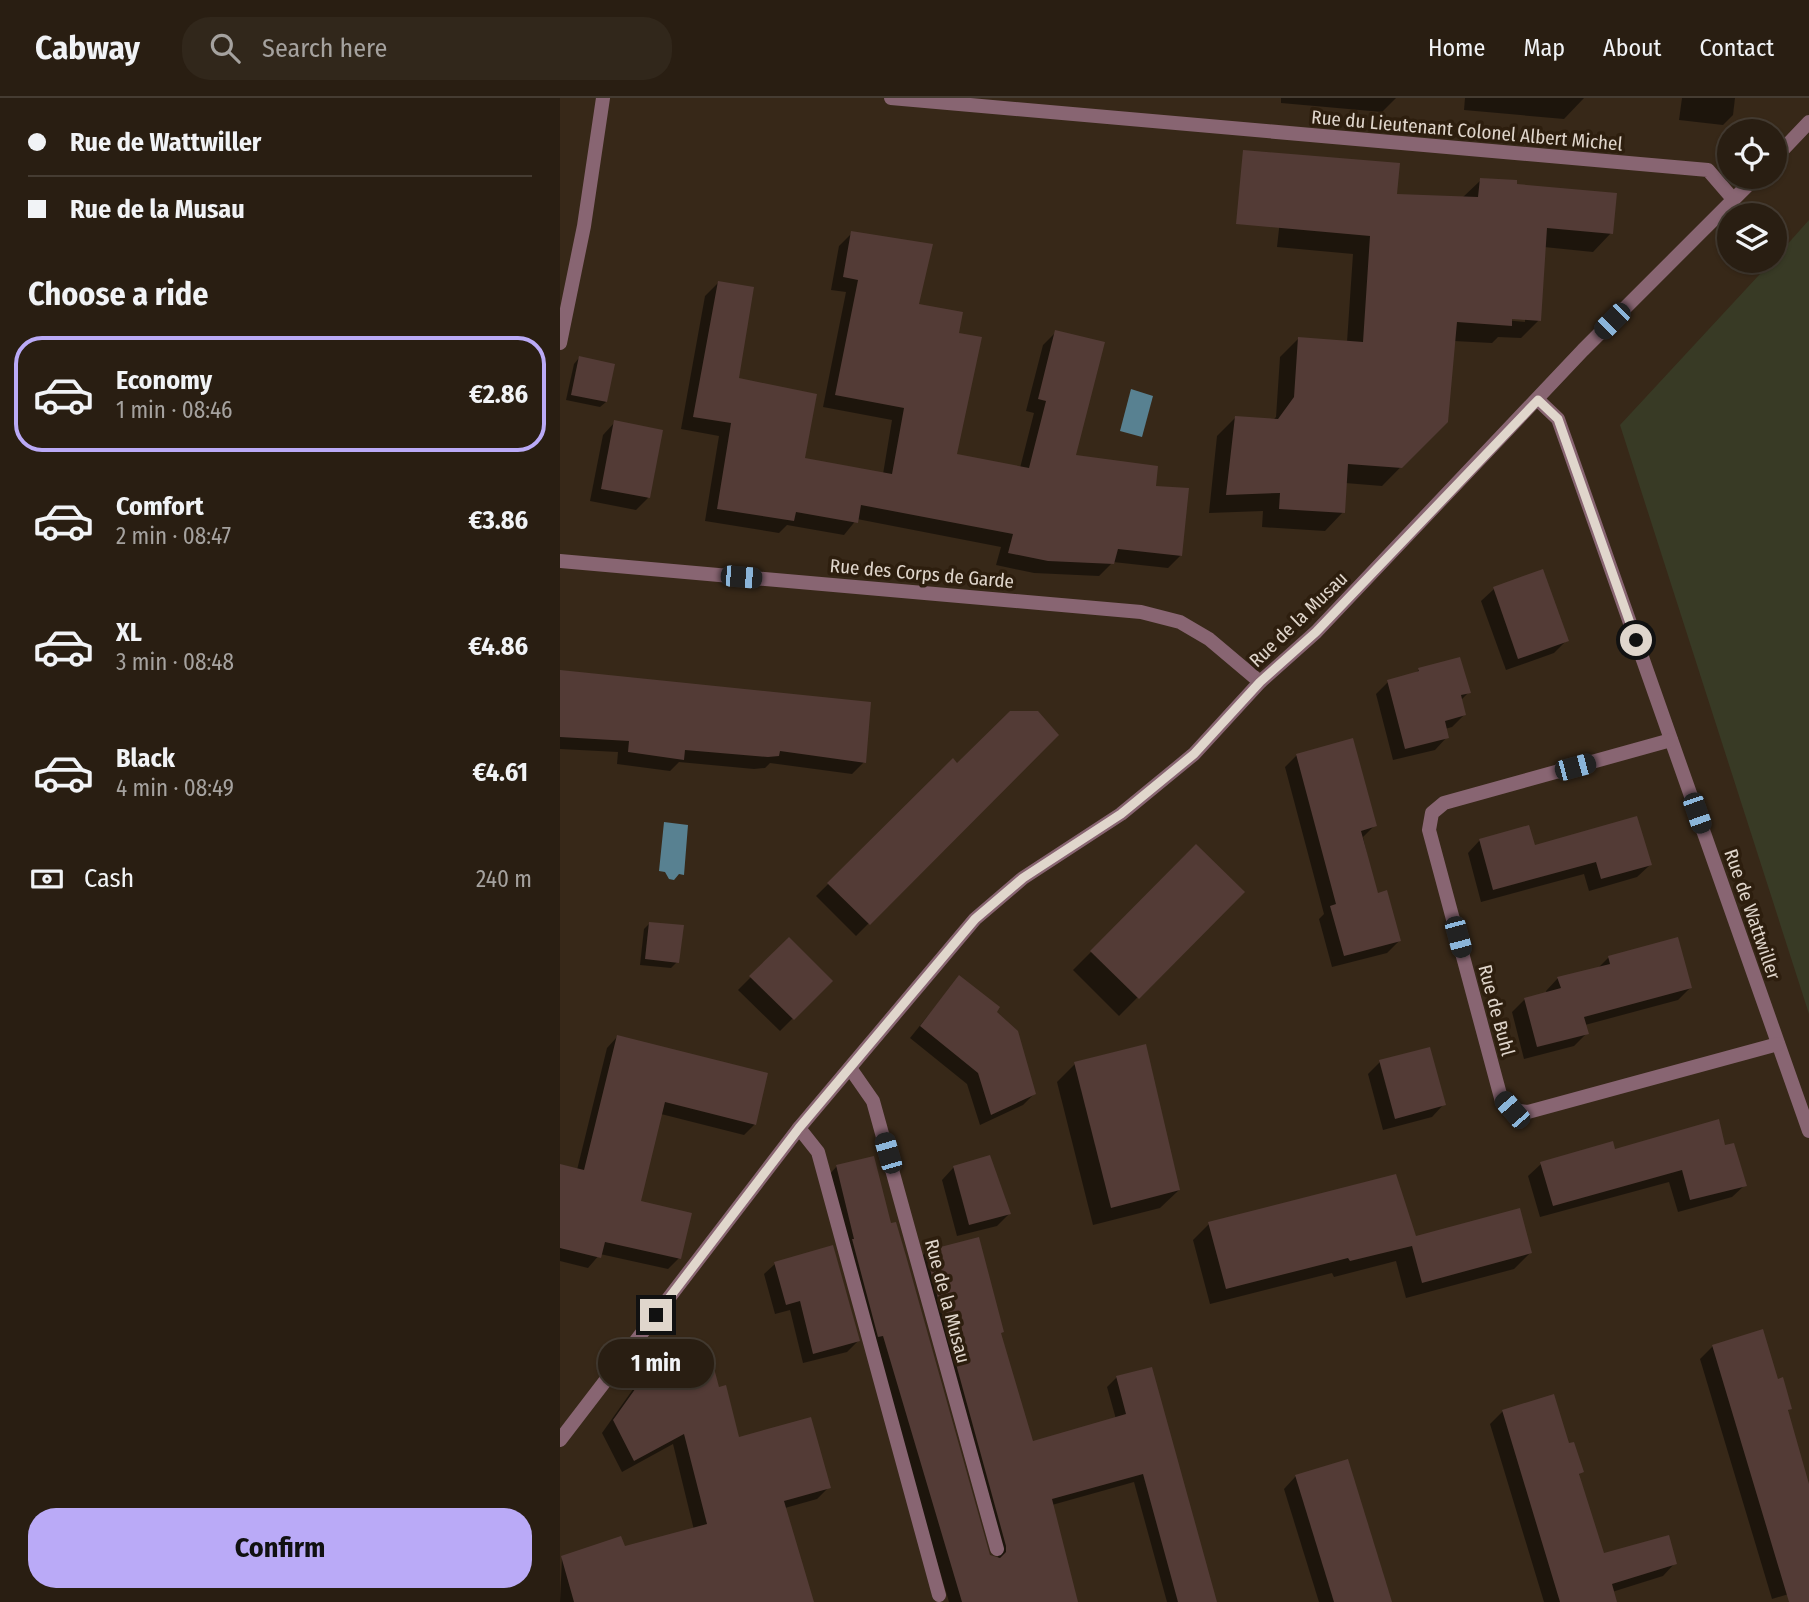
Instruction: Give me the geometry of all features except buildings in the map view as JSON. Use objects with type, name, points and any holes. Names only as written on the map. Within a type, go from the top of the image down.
[{"type":"street","points":[[560,343],[584,226],[603,98]]},
{"type":"street","name":"Rue du Lieutenant Colonel Albert Michel","points":[[891,98],[1708,170],[1733,199]]},
{"type":"street","points":[[1787,145],[1809,122]]},
{"type":"street","name":"Rue de la Musau","points":[[560,1440],[799,1128],[975,919],[1023,878],[1121,814],[1194,754],[1260,682],[1316,632],[1583,350],[1743,189]]},
{"type":"street","name":"Rue de Wattwiller","points":[[1538,400],[1558,419],[1809,1131]]},
{"type":"street","name":"Rue des Corps de Garde","points":[[560,561],[1142,612],[1180,622],[1209,639],[1260,682]]},
{"type":"street","name":"Rue de Buhl","points":[[1671,740],[1444,803],[1432,813],[1429,830],[1501,1098],[1512,1110],[1528,1112],[1778,1044]]},
{"type":"street","name":"Rue de la Musau","points":[[850,1069],[873,1101],[997,1549]]},
{"type":"street","points":[[799,1128],[818,1152],[939,1594]]},
{"type":"green space","points":[[1809,220],[1809,1014],[1620,425],[1761,273],[1787,273],[1787,245]]},
{"type":"water","points":[[1131,389],[1153,396],[1142,437],[1120,431]]},
{"type":"water","points":[[664,822],[688,825],[684,875],[679,874],[674,880],[669,879],[665,872],[659,871]]},
{"type":"route","points":[[656,1315],[799,1128],[975,919],[1023,878],[1121,814],[1194,754],[1260,682],[1316,632],[1538,400],[1558,419],[1636,640]]}]
